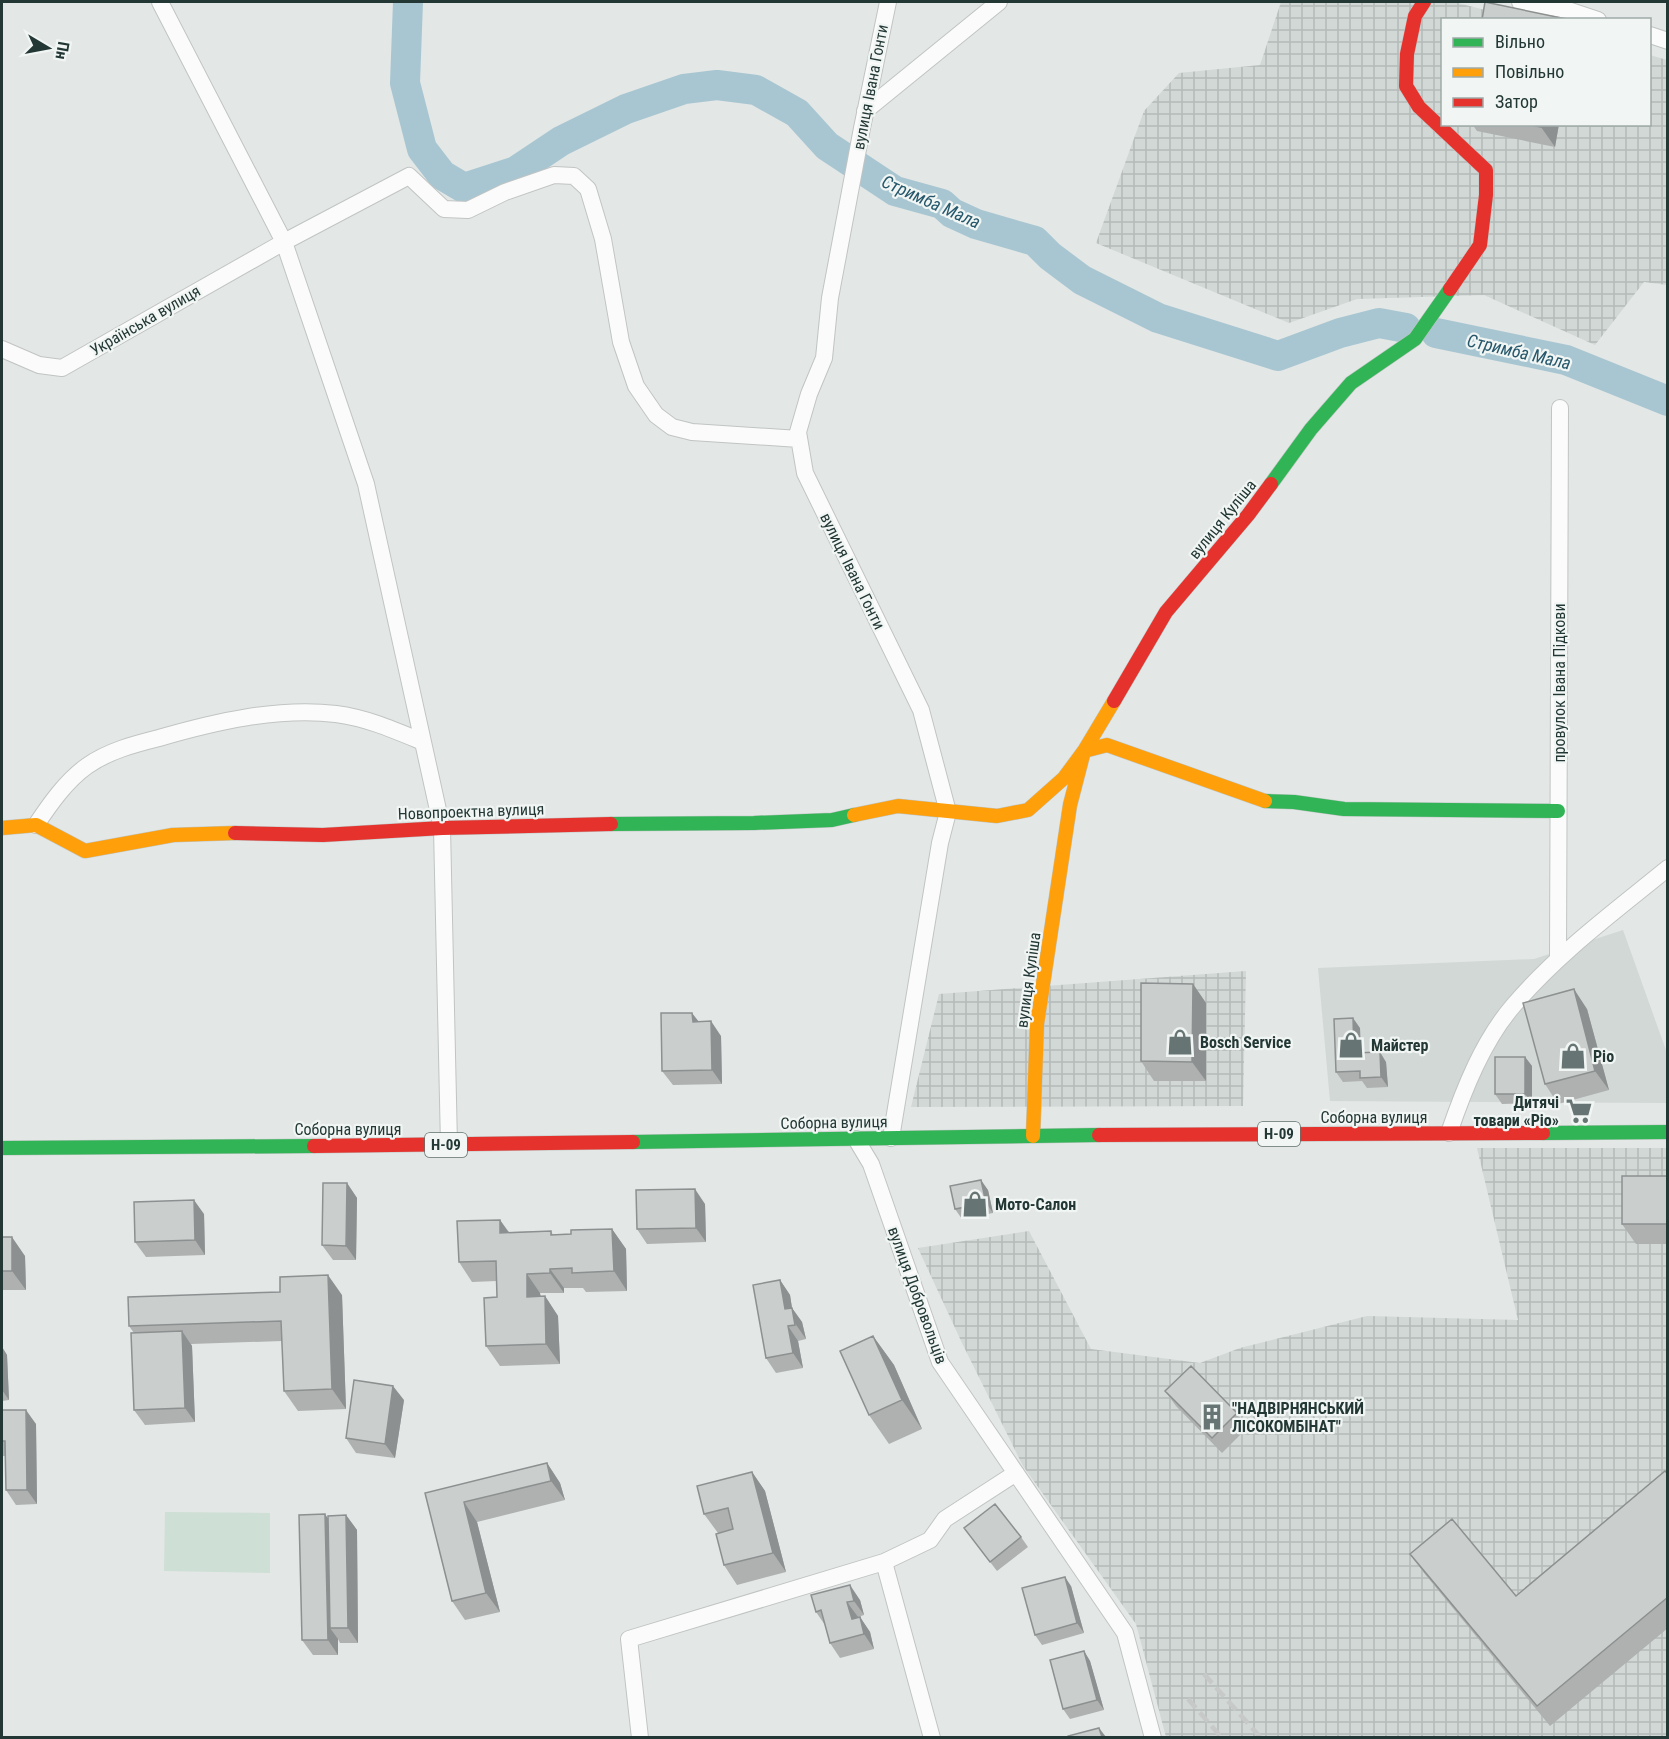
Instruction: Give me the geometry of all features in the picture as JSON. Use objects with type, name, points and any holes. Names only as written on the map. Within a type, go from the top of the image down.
[{"type":"street","points":[[160,2],[284,242],[366,484],[442,828],[449,1145]]},
{"type":"street","name":"вулиця Івана Гонти","points":[[888,2],[830,298],[824,358],[809,394],[798,432],[805,473],[921,710],[948,812],[940,843],[891,1138]]},
{"type":"street","points":[[864,120],[999,2]]},
{"type":"street","name":"вулиця Куліша","points":[[1033,1136],[1037,1024],[1070,805],[1084,750],[1166,612],[1248,515],[1311,429],[1351,384],[1415,339],[1480,245],[1486,195],[1486,170],[1419,107],[1406,86],[1407,54],[1415,16],[1424,2]]},
{"type":"street","points":[[1520,2],[1568,10],[1592,18]]},
{"type":"street","points":[[1651,35],[1668,41]]},
{"type":"street","name":"Українська вулиця","points":[[2,349],[39,365],[62,368],[284,242],[409,176],[444,209],[468,210],[505,192],[554,175],[574,176],[588,189],[603,239],[621,342],[636,386],[656,415],[672,427],[692,432],[799,439]]},
{"type":"street","name":"провулок Івана Підкови","points":[[1557,958],[1560,408]]},
{"type":"street","points":[[2,828],[36,825],[56,796],[87,766],[126,747],[200,726],[247,716],[333,714],[361,718],[423,742]]},
{"type":"street","points":[[1084,750],[1107,745],[1264,801],[1294,802],[1344,809],[1558,811]]},
{"type":"street","name":"Новопроектна вулиця","points":[[36,825],[85,851],[173,835],[233,833],[322,835],[442,828],[832,820],[898,806],[997,816],[1028,810],[1064,778],[1084,750]]},
{"type":"street","points":[[1449,1133],[1482,1053],[1512,1007],[1557,958],[1668,868]]},
{"type":"street","name":"Соборна вулиця","points":[[2,1148],[449,1145],[1033,1136],[1668,1132]]},
{"type":"street","name":"вулиця Добровольців","points":[[856,1139],[871,1164],[940,1362],[1125,1633],[1154,1737]]},
{"type":"street","points":[[640,1737],[629,1639],[884,1562],[930,1540],[945,1519],[1016,1473]]},
{"type":"street","points":[[884,1562],[932,1737]]},
{"type":"shaded area","points":[[1281,2],[1454,2],[1516,18],[1441,18],[1441,126],[1651,126],[1651,55],[1667,60],[1667,285],[1644,282],[1595,345],[1484,295],[1357,299],[1289,323],[1096,243],[1144,111],[1179,73],[1260,65]]},
{"type":"shaded area","points":[[1623,930],[1667,1053],[1667,1103],[1330,1101],[1318,968],[1534,959]]},
{"type":"shaded area","points":[[1246,971],[1243,1106],[911,1107],[939,994]]},
{"type":"shaded area","points":[[1477,1148],[1667,1148],[1667,1737],[1166,1737],[1136,1624],[1023,1466],[918,1248],[1029,1231],[1091,1349],[1200,1363],[1240,1348],[1367,1316],[1518,1320]]},
{"type":"green space","points":[[165,1512],[270,1513],[270,1573],[164,1571]]},
{"type":"building","points":[[1485,2],[1561,18],[1482,18]]},
{"type":"building","points":[[1141,983],[1193,984],[1192,1062],[1141,1061]]},
{"type":"building","name":"Ріо","points":[[1574,989],[1595,1071],[1545,1084],[1523,1003]]},
{"type":"building","points":[[661,1013],[692,1013],[693,1022],[711,1021],[712,1070],[662,1071]]},
{"type":"building","points":[[1353,1018],[1354,1053],[1380,1052],[1381,1077],[1360,1078],[1360,1071],[1336,1072],[1334,1019]]},
{"type":"building","points":[[1495,1057],[1525,1057],[1525,1094],[1495,1094]]},
{"type":"building","points":[[1622,1176],[1668,1176],[1668,1224],[1622,1224]]},
{"type":"building","points":[[981,1180],[986,1203],[955,1209],[950,1186]]},
{"type":"building","points":[[323,1183],[347,1183],[346,1246],[322,1245]]},
{"type":"building","points":[[695,1189],[696,1228],[637,1229],[636,1190]]},
{"type":"building","points":[[194,1200],[195,1240],[135,1242],[134,1202]]},
{"type":"building","points":[[500,1220],[500,1233],[551,1231],[551,1235],[571,1234],[571,1230],[612,1229],[614,1271],[572,1273],[572,1268],[550,1269],[550,1273],[527,1274],[527,1297],[545,1296],[546,1344],[486,1346],[484,1298],[497,1297],[496,1261],[459,1262],[457,1221]]},
{"type":"building","points":[[2,1237],[12,1237],[12,1271],[2,1271]]},
{"type":"building","points":[[328,1275],[332,1389],[284,1391],[281,1321],[129,1326],[128,1297],[280,1292],[280,1277]]},
{"type":"building","points":[[780,1280],[785,1309],[792,1308],[795,1325],[788,1326],[793,1353],[766,1358],[753,1285]]},
{"type":"building","points":[[182,1331],[185,1408],[134,1410],[131,1333]]},
{"type":"building","points":[[873,1336],[902,1400],[869,1415],[840,1351]]},
{"type":"building","name":"\"НАДВІРНЯНСЬКИЙ ЛІСОКОМБІНАТ\"","points":[[1191,1366],[1237,1413],[1212,1438],[1165,1391]]},
{"type":"building","points":[[354,1380],[393,1386],[385,1444],[346,1438]]},
{"type":"building","points":[[2,1410],[26,1410],[27,1490],[6,1490]]},
{"type":"building","points":[[547,1463],[551,1481],[464,1502],[486,1593],[452,1601],[425,1493]]},
{"type":"building","points":[[1665,1471],[1668,1474],[1668,1597],[1537,1706],[1410,1554],[1452,1519],[1516,1596]]},
{"type":"building","points":[[752,1472],[773,1553],[724,1565],[716,1534],[733,1529],[728,1508],[704,1514],[697,1486]]},
{"type":"building","points":[[995,1504],[1021,1537],[990,1562],[964,1528]]},
{"type":"building","points":[[325,1514],[328,1640],[302,1640],[299,1515]]},
{"type":"building","points":[[346,1515],[348,1628],[330,1628],[328,1516]]},
{"type":"building","points":[[1065,1577],[1077,1623],[1035,1635],[1022,1588]]},
{"type":"building","points":[[850,1585],[854,1601],[847,1602],[852,1619],[860,1617],[864,1634],[830,1643],[821,1610],[816,1612],[811,1595]]},
{"type":"building","points":[[1084,1651],[1097,1700],[1063,1709],[1050,1660]]},
{"type":"building","points":[[1099,1728],[1102,1737],[1068,1737],[1068,1736]]},
{"type":"waterway","name":"Стримба Мала","points":[[408,2],[405,83],[422,149],[442,175],[464,188],[516,171],[561,141],[626,109],[684,89],[717,85],[756,90],[797,113],[827,146],[895,191],[942,204],[952,213],[976,224],[1035,241],[1050,256],[1082,280],[1158,318],[1278,356],[1340,333],[1379,323],[1406,328]]},
{"type":"waterway","name":"Стримба Мала","points":[[1436,333],[1566,360],[1668,401]]},
{"type":"railway","points":[[1204,1674],[1261,1738]]},
{"type":"railway","points":[[1188,1699],[1222,1738]]},
{"type":"traffic: fast","points":[[1271,484],[1311,429],[1351,383],[1415,339],[1450,289]]},
{"type":"traffic: fast","points":[[1265,801],[1294,802],[1344,809],[1558,811]]},
{"type":"traffic: fast","points":[[611,824],[754,823],[832,820],[854,815]]},
{"type":"traffic: fast","points":[[1543,1133],[1668,1132]]},
{"type":"traffic: fast","points":[[633,1142],[1099,1135]]},
{"type":"traffic: fast","points":[[2,1148],[314,1146]]},
{"type":"traffic: slow","points":[[1033,1136],[1037,1024],[1070,805],[1084,751],[1114,701]]},
{"type":"traffic: slow","points":[[854,815],[898,806],[997,816],[1028,810],[1064,778],[1084,751],[1107,745],[1265,801]]},
{"type":"traffic: slow","points":[[2,828],[36,825],[85,851],[173,835],[235,833]]},
{"type":"traffic: jam","points":[[1424,2],[1415,16],[1407,54],[1406,86],[1419,107],[1486,170],[1486,195],[1480,245],[1450,289]]},
{"type":"traffic: jam","points":[[1114,701],[1166,612],[1248,515],[1271,484]]},
{"type":"traffic: jam","points":[[235,833],[323,835],[442,828],[611,824]]},
{"type":"traffic: jam","points":[[1099,1135],[1543,1133]]},
{"type":"traffic: jam","points":[[314,1146],[633,1142]]},
{"type":"place","name":"Bosch Service","points":[[1180,1042]]},
{"type":"place","name":"Майстер","points":[[1351,1045]]},
{"type":"place","name":"Ріо","points":[[1573,1056]]},
{"type":"place","name":"Дитячі товари «Ріо»","points":[[1579,1111]]},
{"type":"place","name":"Мото-Салон","points":[[975,1204]]},
{"type":"place","name":"\"НАДВІРНЯНСЬКИЙ ЛІСОКОМБІНАТ\"","points":[[1212,1417]]}]
